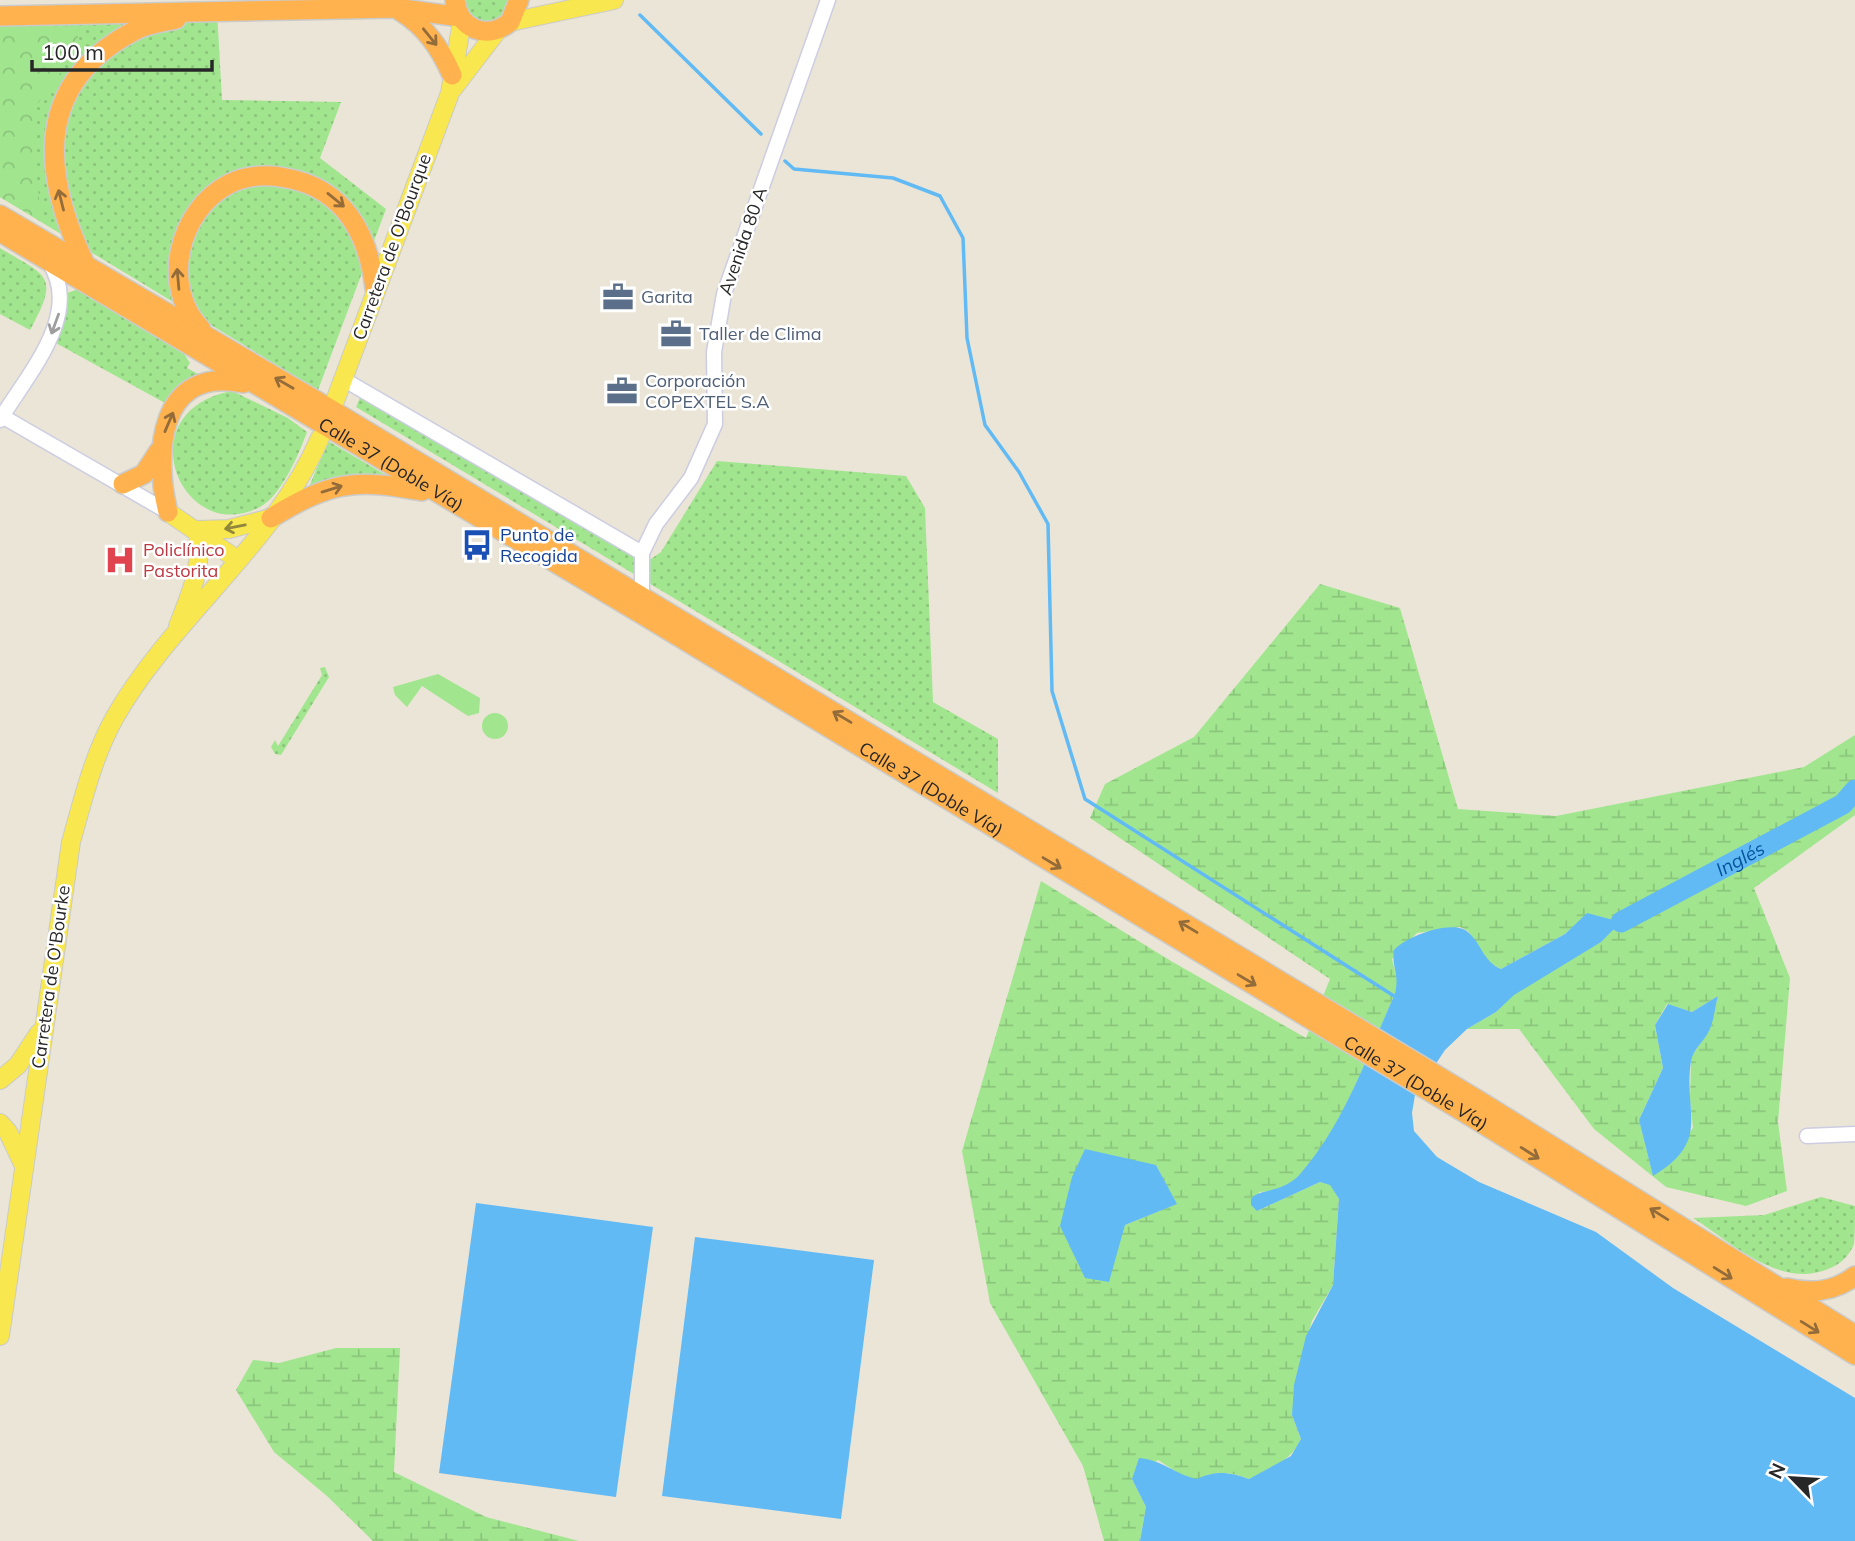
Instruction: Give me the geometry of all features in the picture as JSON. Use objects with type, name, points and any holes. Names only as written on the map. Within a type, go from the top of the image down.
[{"type":"highway","points":[[0,5],[164,0]]},
{"type":"highway","points":[[0,16],[397,8],[459,13],[479,31],[504,26],[519,0]]},
{"type":"highway","points":[[397,8],[425,29],[451,84]]},
{"type":"highway","points":[[85,264],[69,230],[54,167],[54,135],[62,107],[92,60],[135,30],[203,11]]},
{"type":"highway","points":[[209,337],[186,310],[177,267],[185,233],[211,197],[230,183],[253,176],[276,176],[302,181],[337,200],[360,230],[372,265],[375,288]]},
{"type":"highway","points":[[0,215],[85,264]]},
{"type":"highway","name":"Calle 37 (Doble Vía)","points":[[0,232],[1855,1335]]},
{"type":"highway","name":"Calle 37 (Doble Vía)","points":[[85,264],[642,598],[1305,1007]]},
{"type":"highway","points":[[168,512],[160,481],[160,450],[170,416],[190,390],[223,378],[254,385]]},
{"type":"highway","points":[[123,484],[144,474],[160,450]]},
{"type":"highway","points":[[271,519],[307,496],[350,483],[371,482],[436,493]]},
{"type":"highway","name":"Calle 37 (Doble Vía)","points":[[1477,1109],[1855,1355]]},
{"type":"highway","points":[[1776,1286],[1807,1293],[1844,1284],[1855,1276]]},
{"type":"main road","points":[[504,26],[614,0]]},
{"type":"main road","name":"Carretera de O'Bourque","points":[[335,401],[451,84],[459,13]]},
{"type":"main road","name":"Carretera de O'Bourque","points":[[451,84],[504,26]]},
{"type":"main road","points":[[171,642],[271,519],[302,475],[320,438]]},
{"type":"main road","points":[[168,512],[198,530],[238,561]]},
{"type":"main road","points":[[198,530],[229,528],[271,519]]},
{"type":"main road","points":[[171,642],[197,578],[200,554],[198,530]]},
{"type":"main road","name":"Carretera de O'Bourke","points":[[0,1336],[71,842],[92,767],[115,717],[171,642]]},
{"type":"main road","points":[[24,1167],[8,1132],[0,1123],[19,1119],[33,1100],[29,1084],[5,1076],[30,1050],[46,1021]]},
{"type":"street","name":"Avenida 80 A","points":[[642,598],[642,553],[656,524],[691,478],[715,424],[713,352],[723,294],[828,0]]},
{"type":"street","points":[[47,260],[60,286],[61,306],[54,330],[1,417],[168,512]]},
{"type":"street","points":[[343,379],[642,553]]},
{"type":"street","points":[[1807,1136],[1855,1133]]},
{"type":"green space","points":[[462,0],[511,0],[502,18],[487,24],[472,19]]},
{"type":"green space","points":[[217,11],[222,100],[341,102],[320,158],[386,209],[318,390],[0,197],[0,22]]},
{"type":"green space","points":[[76,18],[79,47],[37,105],[33,148],[42,222],[0,197],[0,22]]},
{"type":"green space","points":[[0,248],[29,265],[44,279],[45,298],[30,330],[0,314]]},
{"type":"green space","points":[[78,289],[179,346],[190,363],[187,368],[200,375],[189,379],[165,403],[54,342],[64,318],[65,294]]},
{"type":"green space","points":[[232,391],[288,418],[307,432],[282,484],[268,502],[232,515],[207,509],[188,494],[176,472],[173,447],[180,423],[199,403]]},
{"type":"green space","points":[[362,393],[648,561],[661,552],[717,461],[906,476],[925,508],[933,702],[998,739],[998,793],[356,407]]},
{"type":"green space","points":[[328,441],[384,474],[386,476],[309,487]]},
{"type":"green space","points":[[1320,584],[1400,608],[1458,809],[1556,816],[1804,767],[1855,735],[1855,815],[1754,888],[1790,978],[1778,1122],[1787,1191],[1746,1206],[1666,1187],[1594,1129],[1519,1029],[1467,1029],[1496,1012],[1587,914],[1565,934],[1501,969],[1489,963],[1468,931],[1460,927],[1417,933],[1392,959],[1398,982],[1394,996],[1350,1098],[1321,1150],[1290,1185],[1278,1190],[1259,1192],[1257,1211],[1320,1182],[1330,1184],[1339,1199],[1333,1285],[1312,1321],[1301,1358],[1292,1415],[1301,1439],[1286,1458],[1249,1479],[1223,1473],[1198,1480],[1184,1477],[1158,1460],[1132,1479],[1146,1507],[1140,1541],[1104,1541],[1083,1466],[990,1303],[962,1151],[1041,881],[1171,961],[1306,1038],[1330,979],[1090,818],[1105,784],[1194,737]],"holes":[[[1718,996],[1709,1031],[1691,1057],[1690,1101],[1693,1128],[1653,1175],[1639,1120],[1663,1068],[1655,1025],[1667,1004],[1692,1012]],[[1156,1165],[1176,1204],[1125,1225]]]},
{"type":"green space","points":[[325,667],[329,677],[281,755],[275,754],[271,747],[275,740],[278,746],[322,675],[320,668]]},
{"type":"green space","points":[[438,674],[480,698],[479,713],[468,716],[422,686],[407,707],[395,695],[393,687]]},
{"type":"green space","points":[[495,713],[504,717],[508,726],[504,735],[495,739],[486,735],[482,726],[486,717]]},
{"type":"green space","points":[[1821,1197],[1855,1206],[1854,1244],[1847,1256],[1836,1265],[1810,1274],[1792,1273],[1757,1260],[1693,1218],[1764,1215]]},
{"type":"green space","points":[[336,1348],[400,1348],[394,1472],[486,1517],[579,1541],[373,1541],[327,1496],[274,1452],[236,1390],[253,1360],[279,1363]]},
{"type":"water","points":[[1587,913],[1621,922],[1601,942],[1514,995],[1496,1012],[1467,1029],[1445,1050],[1415,1095],[1412,1113],[1414,1131],[1437,1157],[1479,1182],[1596,1232],[1673,1288],[1855,1398],[1855,1541],[1140,1541],[1146,1507],[1132,1479],[1139,1458],[1155,1461],[1197,1479],[1223,1473],[1249,1479],[1291,1456],[1301,1439],[1292,1415],[1294,1385],[1306,1336],[1333,1285],[1339,1199],[1330,1185],[1320,1182],[1257,1211],[1251,1205],[1251,1199],[1294,1180],[1317,1153],[1343,1110],[1394,996],[1397,982],[1394,950],[1419,935],[1453,927],[1469,933],[1490,962],[1501,969],[1565,934]]},
{"type":"water","points":[[1718,996],[1710,1029],[1691,1061],[1689,1138],[1683,1150],[1671,1163],[1653,1176],[1639,1120],[1663,1068],[1655,1025],[1668,1004],[1692,1012]]},
{"type":"water","points":[[1085,1149],[1156,1165],[1177,1204],[1125,1225],[1109,1282],[1085,1278],[1060,1226],[1072,1177]]},
{"type":"water","points":[[476,1203],[653,1227],[616,1497],[439,1473]]},
{"type":"water","points":[[695,1237],[874,1260],[841,1519],[662,1496]]},
{"type":"waterway","points":[[640,15],[761,134]]},
{"type":"waterway","points":[[785,161],[794,169],[893,178],[940,196],[963,238],[967,338],[985,425],[1019,472],[1048,524],[1052,691],[1085,799],[1394,996]]},
{"type":"waterway","name":"Inglés","points":[[1621,922],[1843,804],[1855,790]]},
{"type":"place","name":"Garita","points":[[618,297]]},
{"type":"place","name":"Taller de Clima","points":[[676,334]]},
{"type":"place","name":"Corporación COPEXTEL S.A","points":[[622,391]]},
{"type":"place","name":"Punto de Recogida","points":[[477,545]]},
{"type":"place","name":"Policlínico Pastorita","points":[[120,560]]}]
